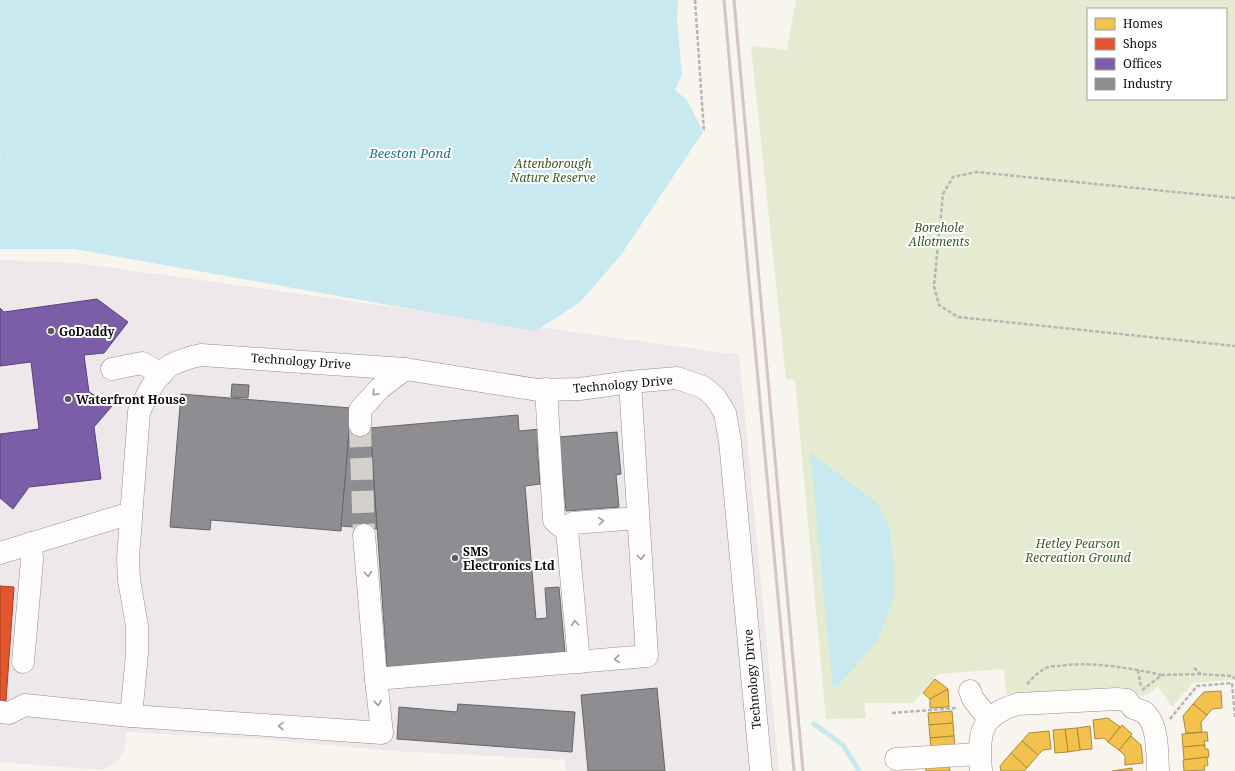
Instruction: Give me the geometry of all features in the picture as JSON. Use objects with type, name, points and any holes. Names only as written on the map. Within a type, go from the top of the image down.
[{"type":"street","name":"Technology Drive","points":[[132,716],[137,654],[137,626],[129,580],[128,558],[139,412],[149,391],[170,366],[185,359],[201,355],[221,356],[405,368],[538,390],[580,389],[630,382],[677,378],[703,387],[715,397],[725,413],[730,449],[760,771]]},
{"type":"street","points":[[112,369],[142,364],[162,374]]},
{"type":"street","points":[[360,425],[360,410],[380,388],[405,368]]},
{"type":"street","points":[[376,679],[647,656],[630,382]]},
{"type":"street","points":[[546,389],[554,520],[567,530]]},
{"type":"street","points":[[0,553],[131,513]]},
{"type":"street","points":[[567,530],[573,524],[638,518]]},
{"type":"street","points":[[567,530],[579,662]]},
{"type":"street","points":[[0,712],[9,713],[25,705],[132,716],[382,733],[364,535]]},
{"type":"street","points":[[23,662],[32,560],[31,543]]},
{"type":"street","points":[[896,759],[980,762],[981,735],[983,728],[979,706],[1004,708],[1018,704],[1117,698],[1127,700],[1137,699],[1149,719],[1154,728],[1157,743],[1158,771]]},
{"type":"path","points":[[695,0],[704,132]]},
{"type":"path","points":[[1235,198],[976,172],[953,177],[942,194],[934,286],[939,305],[958,317],[1235,346]]},
{"type":"path","points":[[1018,704],[1022,693],[1038,673],[1047,668],[1069,664],[1096,665],[1138,670],[1162,675],[1201,674],[1232,676],[1235,679]]},
{"type":"path","points":[[1194,668],[1201,674]]},
{"type":"path","points":[[1137,699],[1138,670]]},
{"type":"path","points":[[1137,699],[1162,675]]},
{"type":"path","points":[[1154,728],[1168,721],[1197,686],[1232,683],[1235,717]]},
{"type":"path","points":[[892,713],[979,706]]},
{"type":"shaded area","points":[[0,260],[77,263],[739,354],[779,771],[566,771],[565,760],[394,751],[272,740],[126,732],[125,749],[120,758],[112,765],[102,770],[0,762]]},
{"type":"green space","points":[[796,0],[1235,0],[1235,680],[1193,683],[1172,707],[1158,686],[1143,697],[1134,691],[1120,687],[1006,694],[1004,669],[938,674],[913,703],[864,703],[866,718],[826,719],[795,380],[786,379],[751,46],[787,50]]},
{"type":"water","name":"Beeston Pond","points":[[0,0],[678,0],[677,20],[682,75],[675,90],[687,100],[703,132],[621,255],[579,303],[535,331],[74,249],[0,249]]},
{"type":"water","points":[[810,452],[878,504],[890,529],[893,558],[894,597],[877,641],[839,685],[833,689]]},
{"type":"building: Homes","points":[[935,679],[948,689],[930,699],[923,693]]},
{"type":"building: Homes","points":[[948,689],[949,707],[930,708],[930,699]]},
{"type":"building: Homes","points":[[1221,691],[1222,708],[1212,709],[1207,715],[1193,704],[1204,692]]},
{"type":"building: Homes","points":[[1193,704],[1207,715],[1201,722],[1202,732],[1186,733],[1183,716]]},
{"type":"building: Homes","points":[[952,711],[953,723],[929,725],[928,713]]},
{"type":"building: Homes","points":[[1108,718],[1120,727],[1108,742],[1104,738],[1095,739],[1093,720]]},
{"type":"building: Homes","points":[[953,723],[954,736],[930,738],[929,725]]},
{"type":"building: Homes","points":[[1122,725],[1132,734],[1119,750],[1108,742]]},
{"type":"building: Homes","points":[[1090,726],[1092,749],[1080,750],[1077,728]]},
{"type":"building: Homes","points":[[1077,728],[1080,750],[1068,752],[1065,729]]},
{"type":"building: Homes","points":[[1065,729],[1068,752],[1055,753],[1053,730]]},
{"type":"building: Homes","points":[[1049,731],[1051,749],[1043,750],[1038,755],[1022,741],[1029,733]]},
{"type":"building: Homes","points":[[1207,732],[1208,741],[1204,741],[1205,745],[1183,747],[1182,734]]},
{"type":"building: Homes","points":[[954,736],[955,748],[931,750],[930,738]]},
{"type":"building: Homes","points":[[1131,736],[1141,745],[1143,763],[1125,765],[1125,756],[1119,750]]},
{"type":"building: Homes","points":[[1022,741],[1038,755],[1027,768],[1011,753]]},
{"type":"building: Homes","points":[[1205,745],[1205,749],[1208,749],[1209,757],[1184,760],[1183,747]]},
{"type":"building: Homes","points":[[1011,753],[1027,768],[1024,771],[1001,771],[1000,766]]},
{"type":"building: Homes","points":[[1207,757],[1208,765],[1204,766],[1205,770],[1184,771],[1183,760]]},
{"type":"building: Homes","points":[[949,765],[950,771],[926,771],[925,767]]},
{"type":"building: Homes","points":[[1132,768],[1132,771],[1112,771]]},
{"type":"building: Shops","points":[[0,586],[14,587],[6,701],[0,700]]},
{"type":"building: Offices","name":"Waterfront House","points":[[97,299],[128,322],[104,353],[84,355],[89,392],[112,406],[94,427],[101,479],[29,487],[13,509],[0,498],[0,434],[39,429],[31,362],[0,366],[0,308],[4,312]]},
{"type":"building: Industry","points":[[232,384],[249,385],[248,398],[231,397]]},
{"type":"building: Industry","points":[[181,394],[351,408],[341,531],[211,520],[210,530],[170,527]]},
{"type":"building: Industry","name":"SMS Electronics Ltd","points":[[518,415],[519,431],[541,429],[542,443],[537,444],[540,484],[525,486],[536,619],[547,618],[545,588],[559,587],[565,652],[387,667],[370,428]]},
{"type":"building: Industry","points":[[349,432],[371,434],[377,529],[341,526]]},
{"type":"building: Industry","points":[[617,432],[621,474],[616,475],[619,507],[566,511],[559,437]]},
{"type":"building: Industry","points":[[657,688],[665,771],[588,771],[581,695]]},
{"type":"building: Industry","points":[[458,704],[575,712],[572,752],[397,739],[399,707],[457,712]]},
{"type":"waterway","points":[[814,724],[843,745],[859,771]]},
{"type":"tunnel","points":[[360,425],[364,535]]},
{"type":"railway","points":[[724,0],[794,771]]},
{"type":"railway","points":[[734,0],[803,771]]},
{"type":"place","name":"GoDaddy","points":[[51,331]]},
{"type":"place","name":"Waterfront House","points":[[68,399]]},
{"type":"place","name":"SMS Electronics Ltd","points":[[455,558]]},
{"type":"park label","name":"Attenborough Nature Reserve","points":[[553,170]]},
{"type":"park label","name":"Borehole Allotments","points":[[939,234]]},
{"type":"park label","name":"Hetley Pearson Recreation Ground","points":[[1078,550]]}]
